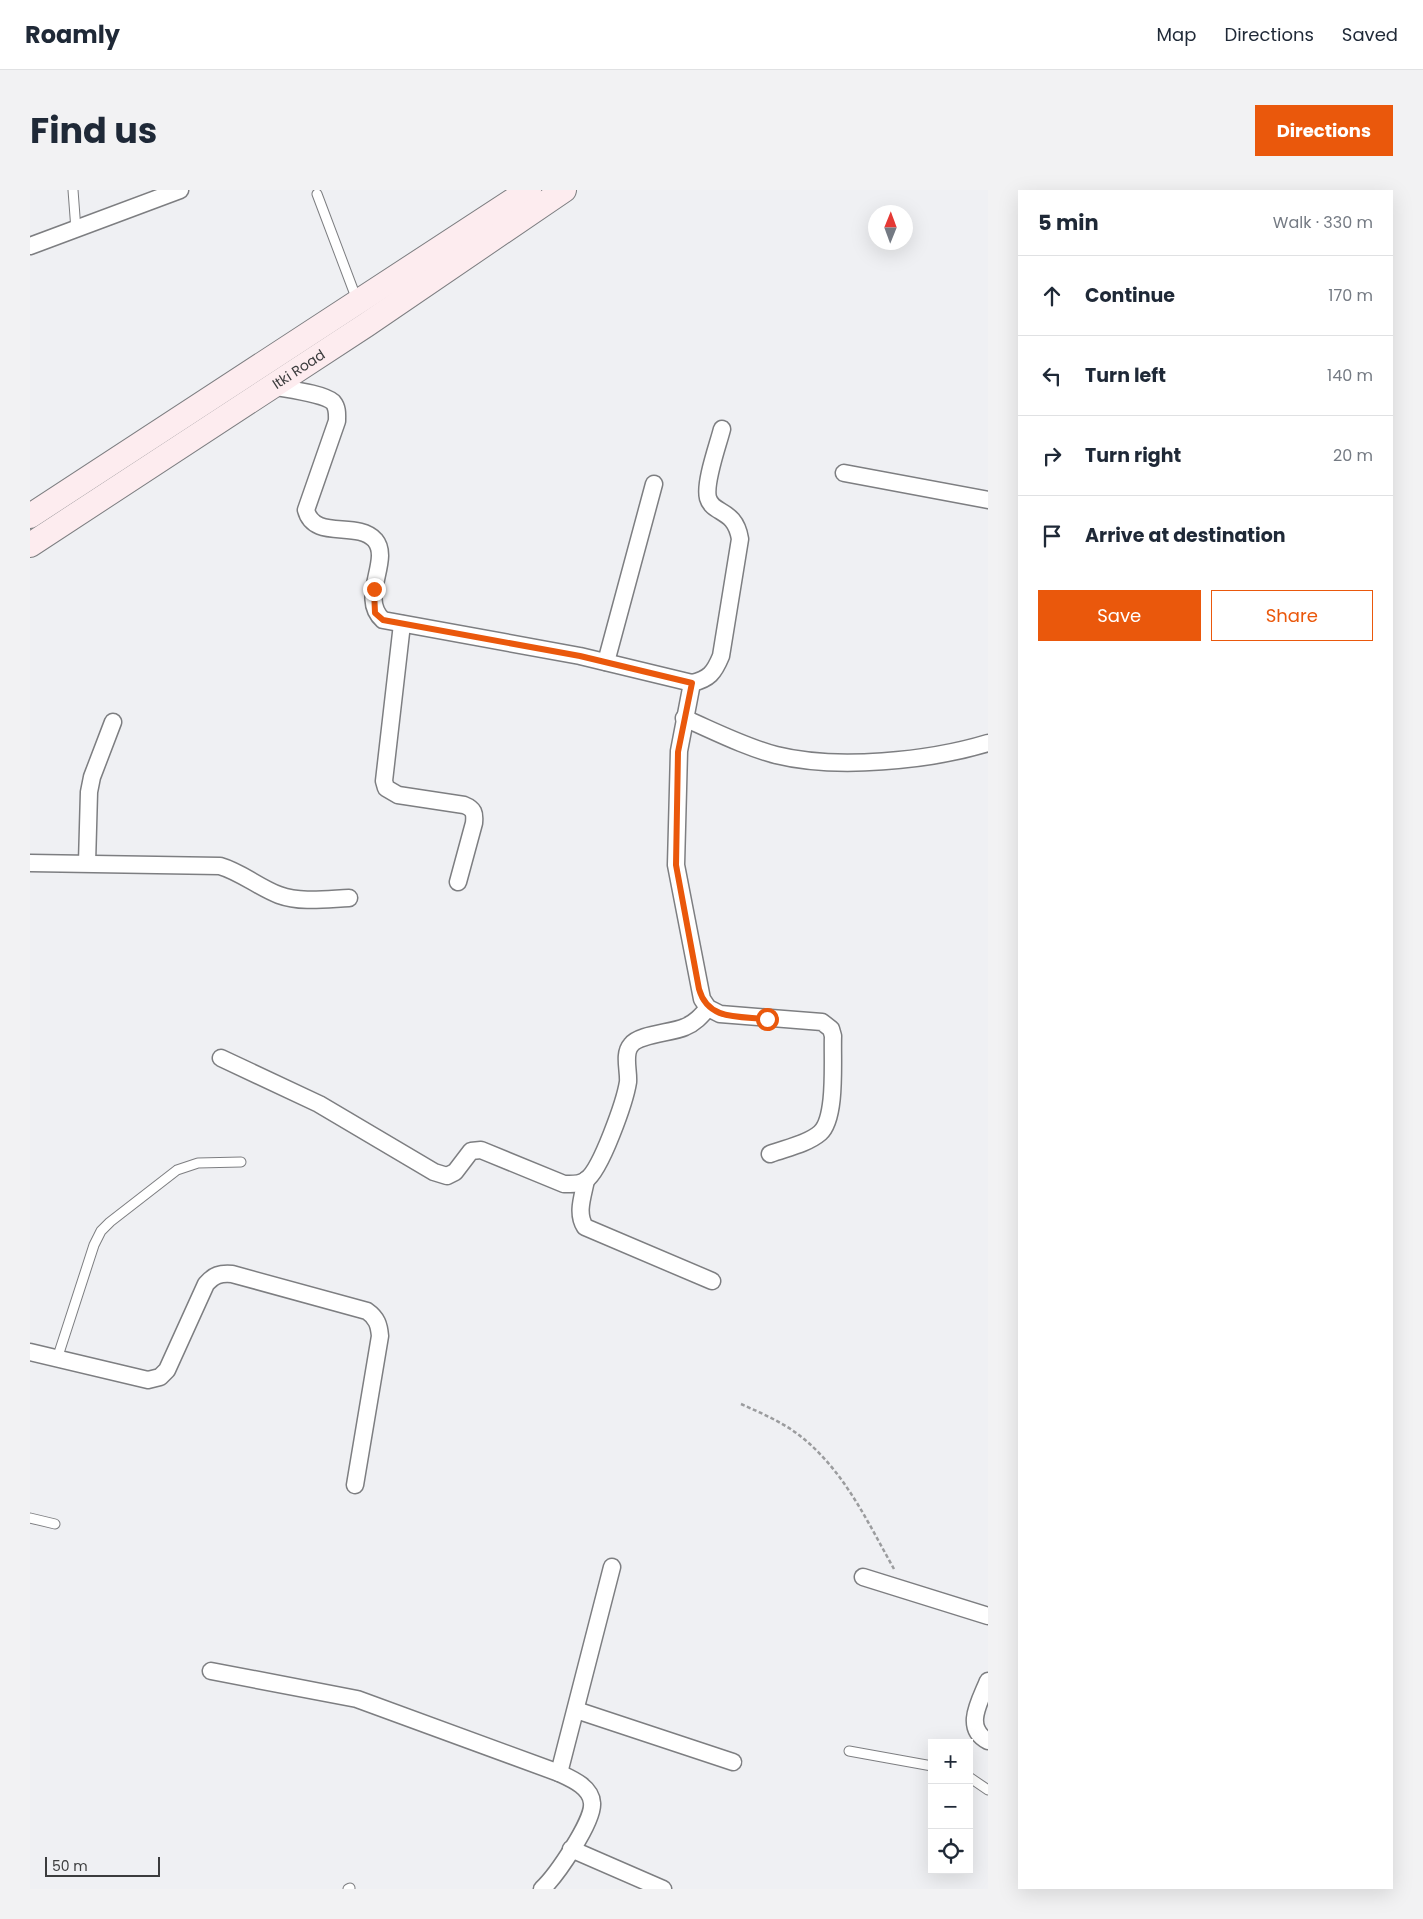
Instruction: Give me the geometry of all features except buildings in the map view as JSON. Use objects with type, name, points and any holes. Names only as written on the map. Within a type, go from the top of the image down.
[{"type":"main road","points":[[30,516],[529,190]]},
{"type":"main road","name":"Itki Road","points":[[30,545],[374,320],[564,190]]},
{"type":"street","points":[[30,246],[180,190]]},
{"type":"street","points":[[272,386],[324,398],[333,403],[338,412],[306,510],[308,519],[315,524],[370,536],[377,542],[380,554],[374,595],[375,613],[383,620],[606,662],[692,683],[706,680],[715,671],[721,656],[740,539],[738,527],[733,519],[713,506],[708,498],[708,488],[722,429]]},
{"type":"street","points":[[844,473],[988,500]]},
{"type":"street","points":[[606,662],[654,484]]},
{"type":"street","points":[[402,624],[384,781],[386,788],[391,793],[464,805],[472,809],[475,814],[474,823],[458,882]]},
{"type":"street","points":[[692,683],[684,718],[678,769],[676,865],[702,999],[708,1008],[720,1014],[822,1022],[831,1029],[833,1036],[829,1121],[818,1134],[809,1140],[770,1154]]},
{"type":"street","points":[[684,718],[777,755],[826,761],[875,761],[947,752],[988,743]]},
{"type":"street","points":[[87,863],[89,792],[92,777],[113,722]]},
{"type":"street","points":[[30,863],[220,866],[234,870],[280,895],[313,900],[349,898]]},
{"type":"street","points":[[708,1008],[697,1021],[684,1028],[638,1040],[630,1045],[627,1053],[626,1094],[600,1161],[586,1180],[580,1219],[585,1227],[712,1281]]},
{"type":"street","points":[[221,1058],[311,1100],[434,1172],[447,1176],[455,1172],[471,1151],[482,1150],[564,1184],[576,1184],[586,1180]]},
{"type":"street","points":[[30,1352],[148,1380],[160,1377],[167,1370],[206,1284],[212,1276],[222,1274],[232,1274],[367,1311],[374,1316],[379,1326],[380,1336],[355,1484]]},
{"type":"street","points":[[559,1773],[612,1567]]},
{"type":"street","points":[[864,1577],[988,1616]]},
{"type":"street","points":[[211,1671],[357,1699],[559,1773],[578,1782],[587,1790],[592,1802],[591,1815],[560,1869],[542,1889]]},
{"type":"street","points":[[988,1681],[976,1711],[974,1722],[976,1731],[988,1741]]},
{"type":"street","points":[[576,1710],[734,1762]]},
{"type":"street","points":[[571,1849],[663,1889]]},
{"type":"lane","points":[[72,190],[76,230]]},
{"type":"lane","points":[[317,194],[358,303]]},
{"type":"lane","points":[[58,1359],[94,1245],[101,1231],[110,1222],[187,1165],[241,1162]]},
{"type":"lane","points":[[30,1518],[55,1524]]},
{"type":"lane","points":[[849,1751],[928,1765]]},
{"type":"lane","points":[[973,1780],[988,1790]]},
{"type":"path","points":[[741,1404],[798,1434],[832,1465],[850,1489],[906,1590]]},
{"type":"route","points":[[374,589],[375,613],[383,620],[580,656],[692,683],[678,752],[676,865],[699,989],[702,999],[708,1008],[720,1014],[767,1019]]}]
